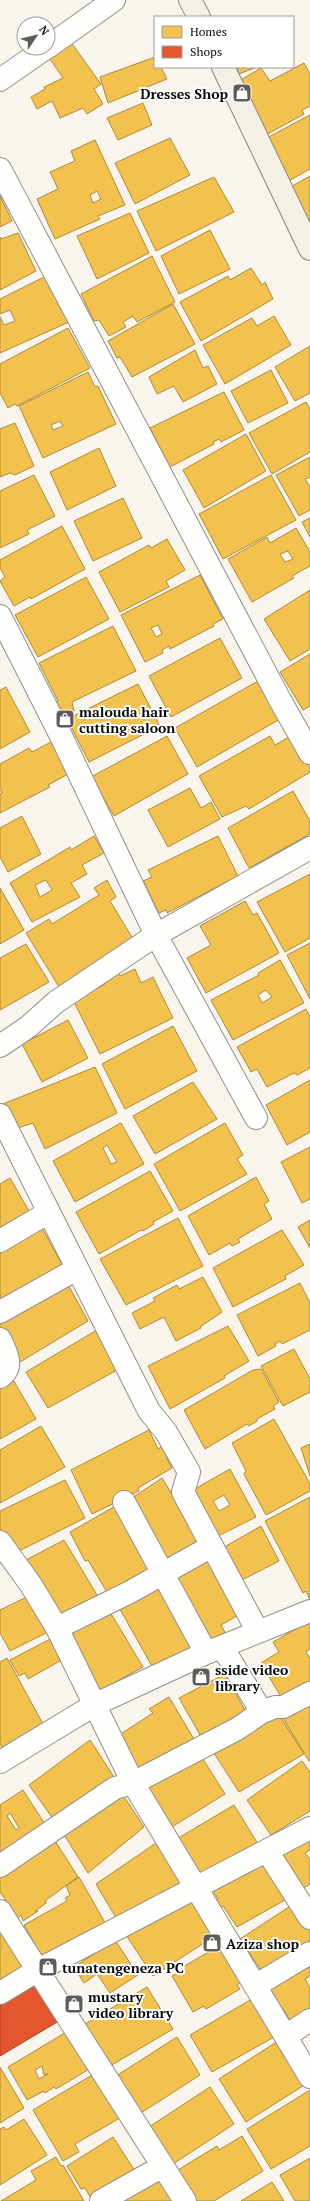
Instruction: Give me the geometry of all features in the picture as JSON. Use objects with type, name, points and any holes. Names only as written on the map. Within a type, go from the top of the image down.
[{"type":"main road","points":[[190,0],[198,16]]},
{"type":"main road","points":[[223,68],[310,249]]},
{"type":"street","points":[[56,41],[114,0]]},
{"type":"street","points":[[0,80],[34,56]]},
{"type":"street","points":[[0,169],[280,700],[310,753]]},
{"type":"street","points":[[0,616],[62,738],[156,935],[256,1118]]},
{"type":"street","points":[[0,1046],[28,1027],[56,1002],[156,935],[310,848]]},
{"type":"street","points":[[0,1115],[148,1411],[166,1432],[189,1472],[183,1492],[258,1632]]},
{"type":"street","points":[[0,1241],[49,1212]]},
{"type":"street","points":[[0,1312],[77,1269]]},
{"type":"street","points":[[0,1339],[9,1364],[7,1370],[0,1377]]},
{"type":"street","points":[[124,1502],[163,1574],[214,1650],[262,1712]]},
{"type":"street","points":[[0,1542],[31,1585],[57,1628],[96,1704],[133,1783],[310,2076]]},
{"type":"street","points":[[57,1628],[163,1574],[212,1546]]},
{"type":"street","points":[[0,1762],[96,1704],[214,1650],[310,1611]]},
{"type":"street","points":[[0,1866],[115,1788],[133,1783],[236,1729],[262,1712],[275,1707],[283,1707],[310,1693]]},
{"type":"street","points":[[0,1993],[38,1970],[197,1889],[310,1828]]},
{"type":"street","points":[[267,1851],[310,1918]]},
{"type":"street","points":[[0,1911],[185,2201]]},
{"type":"street","points":[[255,1986],[310,1953]]},
{"type":"street","points":[[286,2036],[310,2020]]},
{"type":"street","points":[[101,2201],[163,2166]]},
{"type":"building: Homes","points":[[70,41],[101,84],[94,89],[103,104],[87,114],[83,108],[60,118],[52,101],[37,109],[31,97],[45,89],[44,87],[63,78],[48,56],[56,56],[56,51]]},
{"type":"building: Homes","points":[[154,57],[154,68],[162,68],[167,79],[108,103],[100,77]]},
{"type":"building: Homes","points":[[304,63],[310,74],[310,106],[302,110],[304,114],[264,136],[239,81],[261,68],[270,81]]},
{"type":"building: Homes","points":[[236,68],[254,68],[239,74]]},
{"type":"building: Homes","points":[[143,103],[152,125],[118,140],[107,118]]},
{"type":"building: Homes","points":[[310,115],[310,169],[285,183],[263,140]]},
{"type":"building: Homes","points":[[170,138],[190,175],[135,204],[115,163]]},
{"type":"building: Homes","points":[[95,140],[125,205],[98,216],[100,219],[55,239],[37,199],[58,189],[50,172],[75,161],[71,151]],"holes":[[[97,191],[101,199],[93,203],[90,195]]]},
{"type":"building: Homes","points":[[310,176],[310,223],[306,225],[287,189]]},
{"type":"building: Homes","points":[[214,177],[234,212],[156,251],[137,211]]},
{"type":"building: Homes","points":[[0,196],[12,221],[0,227]]},
{"type":"building: Homes","points":[[130,213],[149,253],[97,279],[77,236]]},
{"type":"building: Homes","points":[[210,230],[230,269],[179,294],[161,256]]},
{"type":"building: Homes","points":[[18,233],[36,271],[0,290],[0,237],[1,239]]},
{"type":"building: Homes","points":[[152,256],[175,302],[137,322],[133,316],[123,322],[126,327],[109,336],[99,320],[94,321],[81,294]]},
{"type":"building: Homes","points":[[251,268],[262,285],[265,282],[273,299],[201,341],[180,302],[228,276],[230,280]]},
{"type":"building: Homes","points":[[46,276],[69,322],[0,353],[0,317],[4,325],[15,321],[10,310],[0,314],[0,299]]},
{"type":"building: Homes","points":[[173,304],[195,344],[132,377],[120,357],[117,358],[108,341]]},
{"type":"building: Homes","points":[[274,316],[291,345],[225,384],[203,345],[252,318],[257,326]]},
{"type":"building: Homes","points":[[68,328],[90,368],[17,406],[15,404],[8,408],[0,393],[0,364]]},
{"type":"building: Homes","points":[[310,346],[310,393],[295,401],[275,367]]},
{"type":"building: Homes","points":[[195,350],[203,368],[208,366],[217,384],[183,402],[174,386],[157,394],[149,377]]},
{"type":"building: Homes","points":[[271,370],[288,403],[248,423],[231,391]]},
{"type":"building: Homes","points":[[88,372],[95,387],[98,386],[116,424],[43,458],[19,406]],"holes":[[[60,421],[63,426],[53,430],[51,425]]]},
{"type":"building: Homes","points":[[224,392],[244,430],[221,442],[219,439],[213,442],[214,444],[170,467],[150,428]]},
{"type":"building: Homes","points":[[306,402],[310,409],[310,452],[272,474],[249,433]]},
{"type":"building: Homes","points":[[15,423],[34,466],[15,475],[10,473],[0,477],[0,429]]},
{"type":"building: Homes","points":[[246,434],[266,471],[204,508],[183,470]]},
{"type":"building: Homes","points":[[99,448],[116,486],[67,510],[50,472]]},
{"type":"building: Homes","points":[[310,457],[310,477],[305,479],[310,487],[310,510],[299,516],[276,475]]},
{"type":"building: Homes","points":[[34,475],[55,516],[27,530],[29,534],[0,548],[0,491]]},
{"type":"building: Homes","points":[[271,475],[296,520],[223,559],[199,514]]},
{"type":"building: Homes","points":[[123,498],[142,538],[93,561],[74,521]]},
{"type":"building: Homes","points":[[310,518],[310,537],[302,522]]},
{"type":"building: Homes","points":[[62,526],[85,569],[31,599],[30,597],[14,606],[0,581],[5,577],[0,568],[0,560]]},
{"type":"building: Homes","points":[[296,528],[310,552],[310,566],[292,576],[294,578],[252,602],[228,559],[267,537],[270,543]],"holes":[[[288,551],[293,559],[285,562],[280,554]]]},
{"type":"building: Homes","points":[[167,539],[185,570],[166,581],[169,587],[120,612],[99,572],[149,545],[151,548]]},
{"type":"building: Homes","points":[[200,575],[223,619],[213,624],[214,626],[170,649],[169,646],[162,650],[163,653],[145,662],[121,615]],"holes":[[[158,625],[162,634],[156,637],[151,628]]]},
{"type":"building: Homes","points":[[86,577],[109,619],[38,657],[15,615]]},
{"type":"building: Homes","points":[[310,590],[310,649],[290,661],[264,619]]},
{"type":"building: Homes","points":[[113,626],[136,671],[72,702],[74,711],[54,719],[49,705],[58,701],[39,663]]},
{"type":"building: Homes","points":[[220,638],[242,678],[171,717],[149,676]]},
{"type":"building: Homes","points":[[310,654],[310,706],[303,710],[280,672]]},
{"type":"building: Homes","points":[[258,681],[280,719],[197,767],[175,728]]},
{"type":"building: Homes","points":[[138,684],[160,726],[89,762],[67,719]]},
{"type":"building: Homes","points":[[6,687],[30,732],[0,749],[0,690]]},
{"type":"building: Homes","points":[[167,736],[188,774],[114,816],[91,777]]},
{"type":"building: Homes","points":[[270,736],[275,745],[291,736],[310,768],[310,772],[249,809],[246,806],[222,817],[199,776]]},
{"type":"building: Homes","points":[[53,741],[70,773],[48,785],[50,787],[0,813],[0,794],[2,793],[0,789],[0,764],[29,748],[32,752]]},
{"type":"building: Homes","points":[[190,788],[201,808],[211,802],[220,819],[168,847],[148,810]]},
{"type":"building: Homes","points":[[293,791],[310,821],[310,834],[249,868],[228,828]]},
{"type":"building: Homes","points":[[22,816],[41,854],[8,872],[0,857],[0,828]]},
{"type":"building: Homes","points":[[94,836],[104,853],[82,865],[87,874],[71,883],[80,897],[32,922],[10,883],[70,847],[71,850]],"holes":[[[46,880],[52,890],[40,897],[35,885]]]},
{"type":"building: Homes","points":[[218,836],[238,876],[167,913],[166,910],[159,913],[143,881],[152,877],[148,870]]},
{"type":"building: Homes","points":[[310,874],[310,938],[285,952],[257,902]]},
{"type":"building: Homes","points":[[107,880],[116,897],[110,901],[136,944],[61,990],[26,933],[49,919],[52,924],[99,895],[94,888]]},
{"type":"building: Homes","points":[[0,888],[24,930],[0,944]]},
{"type":"building: Homes","points":[[245,901],[253,915],[257,913],[279,953],[206,993],[187,958],[211,945],[200,926]]},
{"type":"building: Homes","points":[[310,943],[310,999],[287,955]]},
{"type":"building: Homes","points":[[26,944],[49,982],[0,1010],[0,958]]},
{"type":"building: Homes","points":[[280,960],[304,1003],[233,1040],[211,1000],[259,975],[258,973]],"holes":[[[266,990],[272,997],[262,1003],[258,995]]]},
{"type":"building: Homes","points":[[117,969],[120,976],[135,969],[141,983],[153,977],[173,1018],[100,1054],[74,1002],[105,984],[102,977]]},
{"type":"building: Homes","points":[[306,1009],[310,1017],[310,1068],[297,1075],[294,1073],[267,1087],[257,1069],[251,1072],[237,1047]]},
{"type":"building: Homes","points":[[68,1020],[88,1058],[42,1082],[22,1044]]},
{"type":"building: Homes","points":[[173,1026],[197,1071],[125,1109],[102,1064]]},
{"type":"building: Homes","points":[[95,1067],[117,1113],[45,1149],[33,1123],[12,1130],[3,1104]]},
{"type":"building: Homes","points":[[310,1080],[310,1132],[287,1145],[266,1105]]},
{"type":"building: Homes","points":[[193,1082],[217,1119],[155,1154],[133,1116]]},
{"type":"building: Homes","points":[[121,1123],[144,1164],[75,1202],[53,1161]],"holes":[[[107,1145],[117,1162],[111,1164],[103,1148]]]},
{"type":"building: Homes","points":[[225,1123],[243,1155],[237,1159],[247,1174],[180,1211],[154,1164]]},
{"type":"building: Homes","points":[[310,1147],[310,1199],[302,1203],[281,1162]]},
{"type":"building: Homes","points":[[150,1171],[173,1211],[153,1222],[154,1224],[143,1231],[141,1230],[99,1254],[76,1212]]},
{"type":"building: Homes","points":[[256,1177],[269,1201],[264,1204],[272,1219],[238,1239],[240,1242],[232,1246],[230,1243],[209,1255],[188,1216]]},
{"type":"building: Homes","points":[[10,1178],[33,1218],[0,1238],[0,1184]]},
{"type":"building: Homes","points":[[178,1218],[203,1266],[126,1305],[100,1259]]},
{"type":"building: Homes","points":[[310,1220],[310,1248],[298,1227]]},
{"type":"building: Homes","points":[[41,1226],[65,1270],[0,1308],[0,1250]]},
{"type":"building: Homes","points":[[282,1230],[304,1265],[285,1276],[286,1279],[233,1307],[213,1268]]},
{"type":"building: Homes","points":[[203,1277],[222,1312],[200,1327],[201,1328],[176,1341],[164,1317],[140,1329],[132,1313],[155,1301],[153,1298],[177,1285],[179,1289]]},
{"type":"building: Homes","points":[[65,1279],[88,1321],[20,1362],[0,1328],[0,1322]]},
{"type":"building: Homes","points":[[300,1283],[310,1303],[310,1330],[282,1344],[280,1341],[275,1344],[276,1346],[258,1356],[237,1315]]},
{"type":"building: Homes","points":[[228,1326],[249,1361],[224,1376],[225,1378],[170,1409],[148,1366]]},
{"type":"building: Homes","points":[[97,1330],[119,1369],[48,1408],[26,1372]]},
{"type":"building: Homes","points":[[294,1349],[310,1379],[310,1392],[283,1406],[261,1366]]},
{"type":"building: Homes","points":[[261,1369],[279,1402],[273,1406],[275,1409],[257,1419],[257,1421],[249,1426],[247,1424],[205,1449],[184,1410],[253,1370]]},
{"type":"building: Homes","points":[[12,1378],[36,1419],[0,1439],[0,1385]]},
{"type":"building: Homes","points":[[274,1419],[310,1484],[310,1491],[266,1515],[244,1474],[246,1471],[232,1443]]},
{"type":"building: Homes","points":[[41,1426],[65,1467],[0,1503],[0,1450]]},
{"type":"building: Homes","points":[[149,1430],[158,1449],[166,1444],[174,1455],[167,1459],[172,1468],[138,1488],[139,1491],[92,1514],[71,1470]]},
{"type":"building: Homes","points":[[310,1444],[310,1476],[301,1448]]},
{"type":"building: Homes","points":[[230,1469],[256,1517],[216,1537],[191,1491]],"holes":[[[224,1495],[230,1505],[219,1511],[213,1501]]]},
{"type":"building: Homes","points":[[162,1478],[202,1543],[166,1563],[129,1500]]},
{"type":"building: Homes","points":[[65,1480],[85,1518],[13,1554],[0,1529],[0,1511]]},
{"type":"building: Homes","points":[[310,1497],[310,1600],[306,1591],[303,1593],[265,1521]]},
{"type":"building: Homes","points":[[119,1504],[159,1573],[111,1599],[88,1560],[85,1561],[70,1532]]},
{"type":"building: Homes","points":[[261,1526],[279,1561],[240,1581],[221,1549]]},
{"type":"building: Homes","points":[[64,1540],[100,1600],[64,1621],[24,1561]]},
{"type":"building: Homes","points":[[211,1554],[242,1613],[221,1625],[226,1634],[206,1646],[170,1576]]},
{"type":"building: Homes","points":[[159,1580],[195,1649],[153,1668],[116,1602]]},
{"type":"building: Homes","points":[[33,1594],[52,1630],[10,1651],[0,1633],[0,1610]]},
{"type":"building: Homes","points":[[107,1607],[143,1667],[99,1691],[65,1630]]},
{"type":"building: Homes","points":[[310,1621],[310,1649],[306,1652],[310,1658],[310,1691],[284,1702],[261,1663],[279,1652],[273,1642]]},
{"type":"building: Homes","points":[[54,1637],[67,1657],[28,1679],[25,1673],[19,1676],[10,1660]]},
{"type":"building: Homes","points":[[7,1658],[43,1724],[3,1749],[0,1744],[0,1662]]},
{"type":"building: Homes","points":[[225,1674],[247,1714],[203,1740],[179,1698]]},
{"type":"building: Homes","points":[[169,1697],[195,1741],[136,1776],[113,1739],[153,1713],[149,1709]]},
{"type":"building: Homes","points":[[310,1698],[310,1760],[309,1761],[281,1715]]},
{"type":"building: Homes","points":[[275,1709],[304,1754],[239,1792],[212,1750]]},
{"type":"building: Homes","points":[[90,1740],[114,1777],[56,1823],[29,1785]]},
{"type":"building: Homes","points":[[201,1756],[225,1794],[167,1830],[142,1785]]},
{"type":"building: Homes","points":[[302,1761],[310,1772],[310,1811],[271,1835],[247,1800]]},
{"type":"building: Homes","points":[[23,1790],[48,1829],[0,1863],[0,1805]],"holes":[[[10,1813],[19,1828],[16,1830],[7,1816]]]},
{"type":"building: Homes","points":[[121,1792],[144,1827],[88,1873],[63,1833]]},
{"type":"building: Homes","points":[[234,1805],[258,1844],[197,1880],[175,1840]]},
{"type":"building: Homes","points":[[310,1827],[310,1850],[305,1853],[310,1859],[310,1884],[299,1891],[274,1849]]},
{"type":"building: Homes","points":[[52,1836],[78,1877],[46,1900],[46,1903],[35,1911],[38,1911],[23,1921],[21,1915],[18,1918],[0,1892],[0,1872]]},
{"type":"building: Homes","points":[[156,1843],[181,1882],[119,1923],[96,1884]]},
{"type":"building: Homes","points":[[265,1857],[292,1896],[237,1927],[223,1906],[216,1911],[210,1903],[218,1899],[211,1887]]},
{"type":"building: Homes","points":[[79,1877],[108,1928],[45,1963],[24,1925],[67,1901],[65,1898],[70,1895],[66,1886]]},
{"type":"building: Homes","points":[[190,1895],[215,1936],[153,1976],[126,1935]]},
{"type":"building: Homes","points":[[295,1903],[310,1926],[310,1941],[262,1972],[240,1939]]},
{"type":"building: Homes","points":[[0,1930],[29,1967],[0,1985]]},
{"type":"building: Homes","points":[[115,1940],[138,1975],[110,1993],[97,1974],[84,1983],[74,1967]]},
{"type":"building: Homes","points":[[217,1941],[242,1982],[237,1985],[240,1989],[206,2009],[204,2006],[193,2012],[172,1976],[183,1970],[181,1968],[212,1950],[209,1946]]},
{"type":"building: Homes","points":[[310,1961],[310,1976],[305,1979],[310,1988],[310,2015],[291,2022],[283,2009],[279,2011],[265,1987]]},
{"type":"building: Homes","points":[[147,1987],[173,2029],[110,2066],[85,2024]]},
{"type":"building: Homes","points":[[252,1999],[274,2037],[212,2072],[190,2035]]},
{"type":"building: Homes","points":[[68,2031],[91,2068],[56,2089],[54,2087],[45,2093],[44,2091],[27,2100],[8,2067]],"holes":[[[42,2066],[44,2075],[48,2074],[39,2079],[35,2070]]]},
{"type":"building: Homes","points":[[177,2037],[200,2075],[141,2113],[116,2076]]},
{"type":"building: Homes","points":[[278,2041],[306,2084],[246,2122],[219,2079]]},
{"type":"building: Homes","points":[[0,2067],[24,2108],[0,2123]]},
{"type":"building: Homes","points":[[94,2074],[120,2118],[75,2144],[79,2152],[63,2161],[33,2110]]},
{"type":"building: Homes","points":[[210,2087],[234,2124],[173,2164],[149,2127]]},
{"type":"building: Homes","points":[[310,2090],[310,2146],[271,2169],[247,2129]]},
{"type":"building: Homes","points":[[24,2119],[47,2155],[0,2185],[0,2129],[4,2127],[6,2130]]},
{"type":"building: Homes","points":[[242,2136],[263,2171],[214,2201],[197,2201],[178,2170],[217,2146],[219,2150]]},
{"type":"building: Homes","points":[[113,2137],[137,2174],[92,2200],[85,2188],[81,2189],[67,2166]]},
{"type":"building: Homes","points":[[56,2157],[61,2166],[63,2165],[84,2201],[1,2201],[36,2180],[31,2171]]},
{"type":"building: Homes","points":[[310,2158],[310,2201],[295,2201],[280,2175]]},
{"type":"building: Homes","points":[[158,2172],[177,2201],[105,2201]]},
{"type":"building: Homes","points":[[272,2182],[284,2201],[241,2201]]},
{"type":"building: Shops","points":[[37,1980],[64,2018],[0,2056],[0,2004]]},
{"type":"place","name":"Dresses Shop","points":[[242,93]]},
{"type":"place","name":"malouda hair cutting saloon","points":[[65,719]]},
{"type":"place","name":"sside video library","points":[[201,1677]]},
{"type":"place","name":"Aziza shop","points":[[212,1943]]},
{"type":"place","name":"tunatengeneza PC","points":[[48,1967]]},
{"type":"place","name":"mustary video library","points":[[74,2004]]}]
